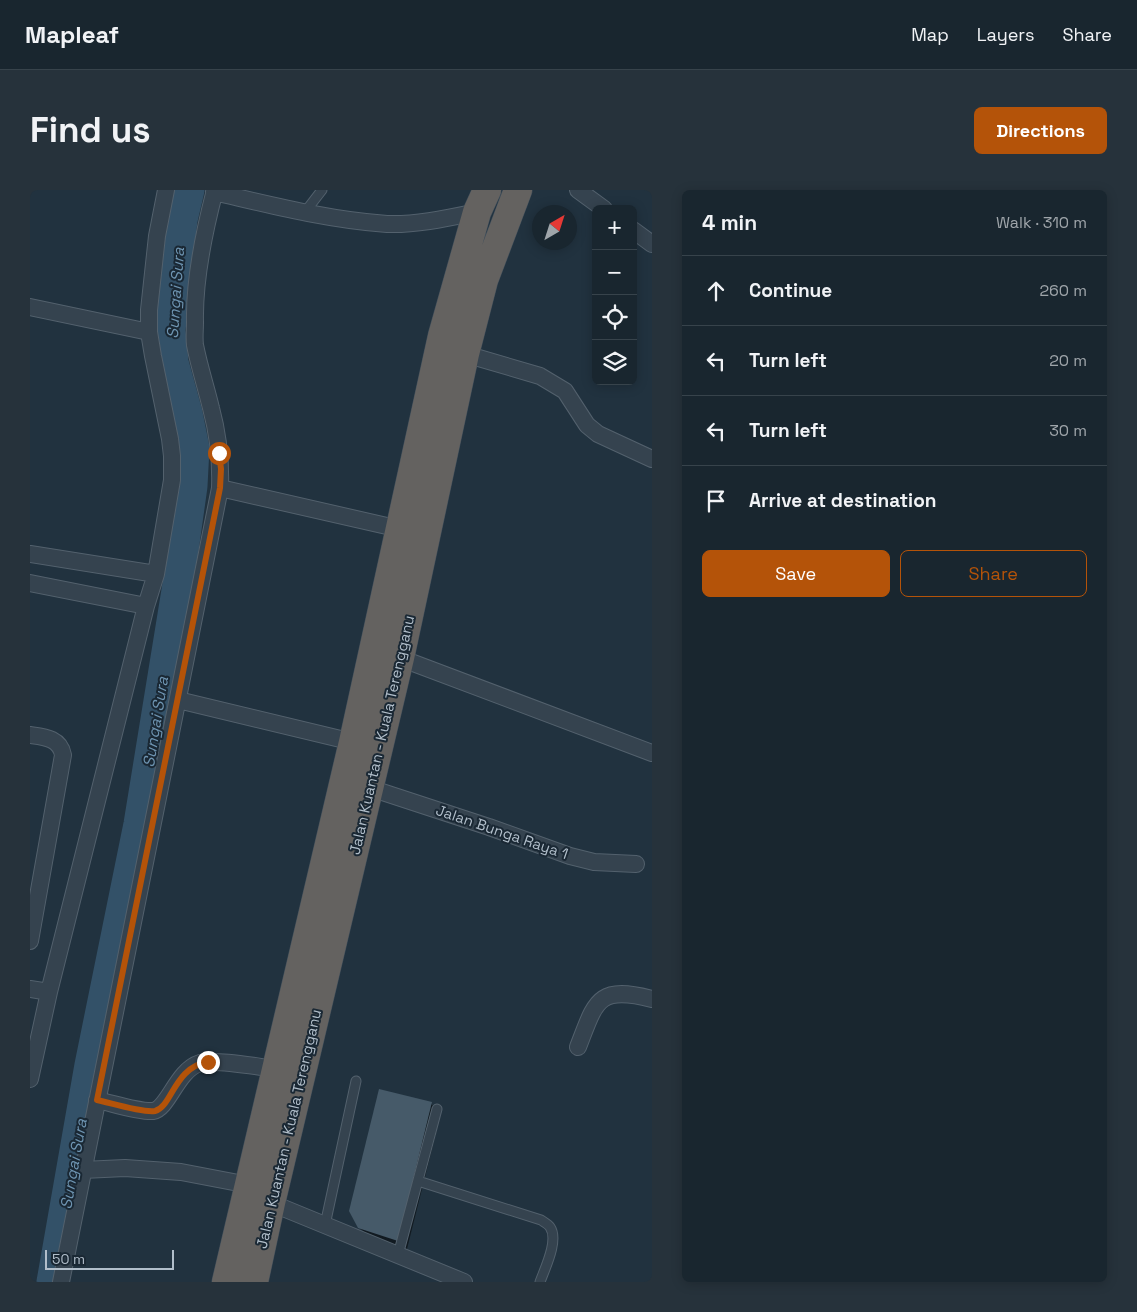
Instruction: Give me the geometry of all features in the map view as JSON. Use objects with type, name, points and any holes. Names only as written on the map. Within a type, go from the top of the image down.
[{"type":"highway","name":"Jalan Kuantan - Kuala Terengganu","points":[[254,1282],[400,658],[465,354],[484,280],[518,190]]},
{"type":"highway","name":"Jalan Kuantan - Kuala Terengganu","points":[[226,1282],[353,742],[442,336],[482,201]]},
{"type":"street","points":[[30,1078],[49,992],[146,606],[156,574],[172,480],[172,456],[149,332],[149,310],[157,236],[166,190]]},
{"type":"street","points":[[578,190],[599,205]]},
{"type":"street","points":[[61,1282],[220,488],[221,469],[217,437],[212,409],[195,343],[194,304],[200,256],[214,191],[305,212],[348,220],[388,224],[441,220],[482,201]]},
{"type":"street","points":[[637,233],[652,244]]},
{"type":"street","points":[[30,307],[149,332]]},
{"type":"street","points":[[465,354],[540,376],[565,391],[588,425],[598,434],[652,459]]},
{"type":"street","points":[[220,488],[400,528]]},
{"type":"street","points":[[30,554],[156,574]]},
{"type":"street","points":[[30,583],[146,606]]},
{"type":"street","points":[[400,658],[652,753]]},
{"type":"street","points":[[178,700],[353,742]]},
{"type":"street","points":[[30,735],[50,738],[62,749],[30,941]]},
{"type":"street","name":"Jalan Bunga Raya 1","points":[[370,788],[570,856],[594,862],[636,864]]},
{"type":"street","points":[[30,989],[49,992]]},
{"type":"street","points":[[578,1047],[592,1012],[597,1004],[606,997],[618,994],[652,999]]},
{"type":"street","points":[[97,1100],[154,1111],[160,1109],[182,1076],[190,1068],[200,1063],[220,1062],[276,1069]]},
{"type":"street","points":[[83,1170],[124,1168],[180,1172],[249,1185]]},
{"type":"street","points":[[271,1203],[464,1282]]},
{"type":"lane","points":[[305,212],[322,190]]},
{"type":"lane","points":[[325,1224],[356,1081]]},
{"type":"lane","points":[[398,1255],[437,1109]]},
{"type":"lane","points":[[418,1181],[541,1220],[550,1225],[553,1243],[540,1282]]},
{"type":"building","points":[[379,1089],[432,1102],[398,1241],[358,1228],[349,1211]]},
{"type":"waterway","name":"Sungai Sura","points":[[52,1282],[90,1065],[139,824],[192,486],[194,448],[187,413],[173,362],[170,330],[182,220],[189,190]]},
{"type":"route","points":[[208,1062],[200,1063],[190,1068],[182,1076],[160,1109],[154,1111],[138,1109],[97,1100],[210,544],[220,488],[221,469],[219,453]]}]
